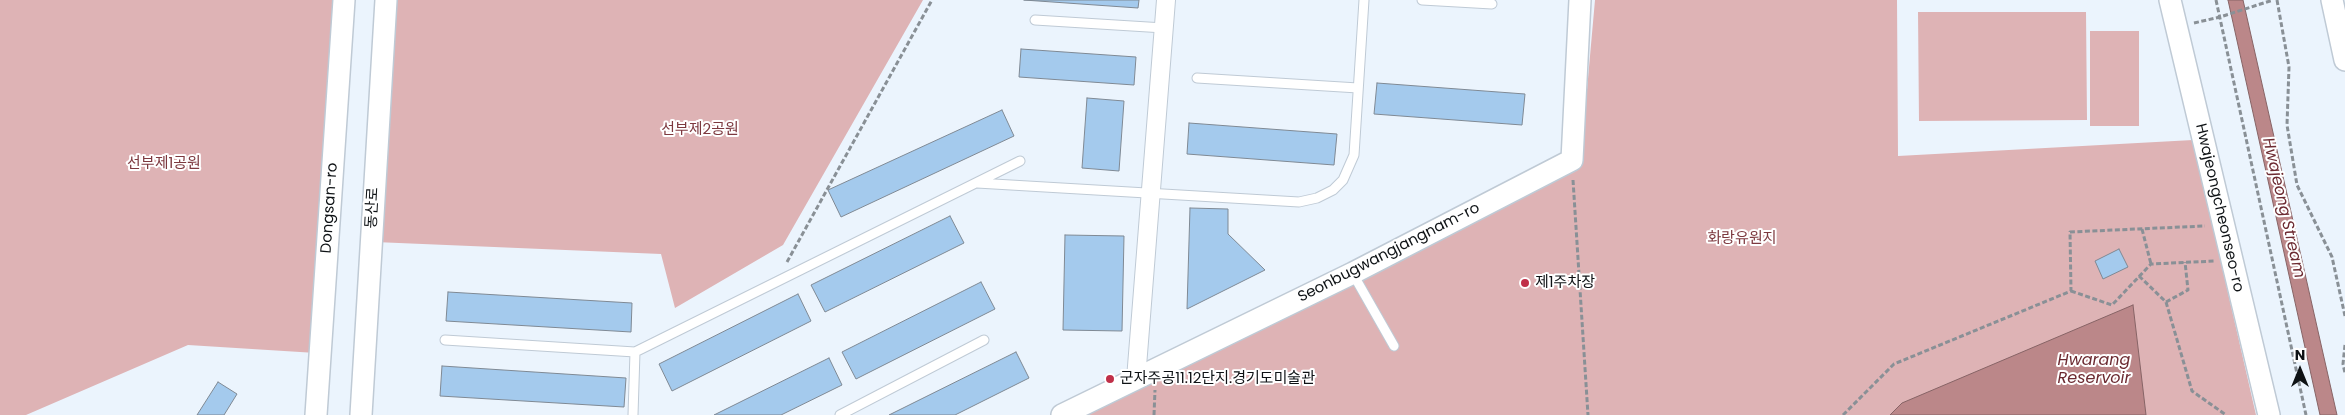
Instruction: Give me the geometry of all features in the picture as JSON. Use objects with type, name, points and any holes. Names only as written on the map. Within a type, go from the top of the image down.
[{"type":"street","name":"Dongsan-ro","points":[[316,415],[344,0]]},
{"type":"street","name":"동산로","points":[[361,415],[386,0]]},
{"type":"street","points":[[1136,379],[1166,0]]},
{"type":"street","points":[[1572,160],[1580,0]]},
{"type":"street","name":"Hwajeongcheonseo-ro","points":[[2170,0],[2230,260],[2269,415]]},
{"type":"street","points":[[2332,0],[2345,60]]},
{"type":"street","name":"Seonbugwangjangnam-ro","points":[[1062,415],[1353,273],[1572,160]]},
{"type":"lane","points":[[976,183],[1299,202],[1317,198],[1332,190],[1342,180],[1349,170],[1354,155],[1364,0]]},
{"type":"lane","points":[[1422,0],[1492,4]]},
{"type":"lane","points":[[1035,20],[1164,28]]},
{"type":"lane","points":[[1198,78],[1358,88]]},
{"type":"lane","points":[[444,340],[635,352],[1020,162]]},
{"type":"lane","points":[[1353,273],[1394,346]]},
{"type":"lane","points":[[840,415],[984,340]]},
{"type":"lane","points":[[633,415],[635,352]]},
{"type":"path","points":[[775,283],[932,0]]},
{"type":"path","points":[[2216,0],[2306,415]]},
{"type":"path","points":[[2176,26],[2220,17],[2273,0]]},
{"type":"path","points":[[2277,0],[2289,67],[2287,125],[2297,185],[2332,257],[2345,316]]},
{"type":"path","points":[[1572,160],[1588,415]]},
{"type":"path","points":[[2071,291],[2070,232],[2222,226]]},
{"type":"path","points":[[2142,228],[2151,264]]},
{"type":"path","points":[[1843,415],[1894,364],[2071,291],[2112,305],[2151,264],[2230,260]]},
{"type":"path","points":[[2166,302],[2188,290],[2185,262]]},
{"type":"path","points":[[2139,276],[2166,302],[2192,391],[2226,415]]},
{"type":"path","points":[[2345,345],[2343,364],[2345,373]]},
{"type":"green space","name":"선부제1공원","points":[[0,0],[337,0],[316,353],[188,345],[26,415],[0,415]]},
{"type":"green space","name":"선부제2공원","points":[[389,0],[923,0],[783,245],[675,308],[661,254],[375,242]]},
{"type":"green space","name":"화랑유원지","points":[[1595,0],[1897,0],[1898,156],[2193,140],[2256,415],[1085,415],[1580,168]]},
{"type":"green space","points":[[1918,12],[2086,12],[2087,120],[1919,121]]},
{"type":"green space","points":[[2090,31],[2139,31],[2139,126],[2090,126]]},
{"type":"water","name":"Hwajeong Stream","points":[[2228,0],[2243,0],[2337,415],[2320,415]]},
{"type":"water","name":"Hwarang Reservoir","points":[[2133,305],[2146,415],[1890,415],[1902,403]]},
{"type":"building","points":[[1024,0],[1139,0],[1138,8]]},
{"type":"building","points":[[1021,49],[1136,57],[1134,85],[1019,77]]},
{"type":"building","points":[[1377,83],[1525,94],[1522,125],[1374,114]]},
{"type":"building","points":[[1087,98],[1124,101],[1119,171],[1082,168]]},
{"type":"building","points":[[1002,110],[1014,136],[841,217],[828,190]]},
{"type":"building","points":[[1189,123],[1337,134],[1334,165],[1187,154]]},
{"type":"building","points":[[1190,208],[1228,209],[1228,234],[1265,270],[1187,309]]},
{"type":"building","points":[[950,216],[964,243],[825,312],[811,285]]},
{"type":"building","points":[[1065,235],[1124,236],[1122,331],[1063,330]]},
{"type":"building","points":[[2119,249],[2128,267],[2103,279],[2095,261]]},
{"type":"building","points":[[981,282],[995,309],[856,379],[842,352]]},
{"type":"building","points":[[448,292],[632,303],[631,332],[446,321]]},
{"type":"building","points":[[798,294],[811,321],[672,391],[659,364]]},
{"type":"building","points":[[1016,352],[1029,378],[955,415],[889,415]]},
{"type":"building","points":[[829,358],[842,385],[781,415],[714,415]]},
{"type":"building","points":[[442,366],[626,378],[624,407],[440,396]]},
{"type":"building","points":[[218,382],[237,394],[224,415],[197,415]]},
{"type":"place","name":"제1주차장","points":[[1525,283]]},
{"type":"place","name":"군자주공11.12단지.경기도미술관","points":[[1110,379]]}]
